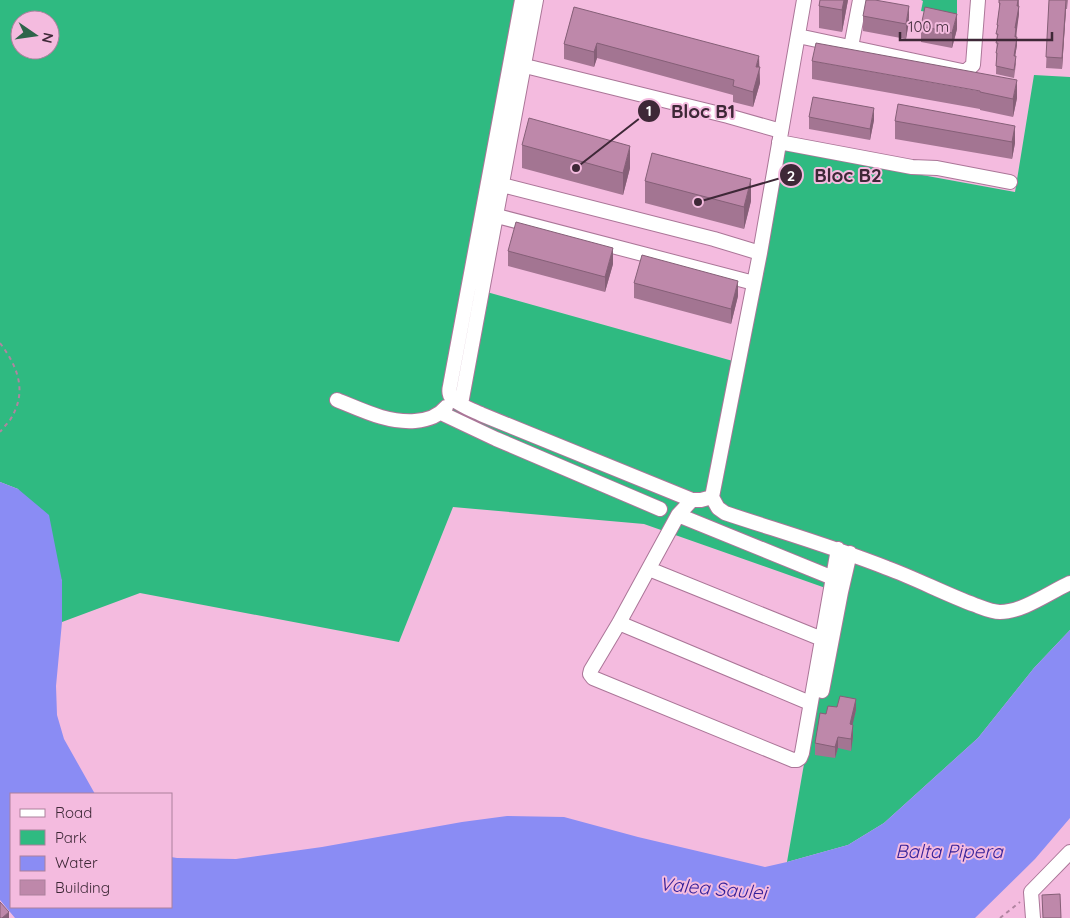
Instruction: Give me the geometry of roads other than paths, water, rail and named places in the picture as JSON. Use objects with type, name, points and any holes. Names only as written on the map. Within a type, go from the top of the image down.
[{"type":"street","points":[[337,400],[379,417],[406,422],[427,420],[456,402],[497,216],[525,10],[536,0]]},
{"type":"street","points":[[804,0],[760,253],[712,497],[718,508],[725,513],[844,551],[959,600],[991,611],[1008,612],[1036,601],[1070,583]]},
{"type":"street","points":[[851,47],[860,0]]},
{"type":"street","points":[[798,36],[962,71],[971,75],[978,0]]},
{"type":"street","points":[[518,65],[728,116],[780,137],[912,166],[936,168],[1010,182]]},
{"type":"street","points":[[518,65],[449,391],[456,402],[483,415],[692,500],[712,497]]},
{"type":"street","points":[[502,185],[714,239],[760,253]]},
{"type":"street","points":[[497,216],[754,283]]},
{"type":"street","points":[[441,413],[496,439],[660,509]]},
{"type":"street","points":[[692,500],[678,515],[590,674],[593,678],[782,756],[797,760],[802,753],[833,578],[844,551]]},
{"type":"street","points":[[678,515],[833,578]]},
{"type":"street","points":[[822,691],[841,592],[844,551]]},
{"type":"street","points":[[649,569],[822,639]]},
{"type":"street","points":[[619,623],[810,703]]},
{"type":"street","points":[[1033,918],[1031,892],[1070,852]]},
{"type":"water","name":"Balta Pipera","points":[[0,482],[18,489],[49,515],[62,581],[62,622],[56,686],[57,715],[64,739],[94,793],[10,793],[10,908],[172,908],[172,857],[236,859],[322,847],[462,822],[507,816],[564,817],[638,837],[765,867],[787,862],[848,845],[884,823],[978,738],[1034,668],[1070,630],[1070,818],[1035,859],[975,918],[15,918],[0,900]]},
{"type":"place","name":"Bloc B1","points":[[576,168]]},
{"type":"place","name":"Bloc B2","points":[[698,202]]},
{"type":"water label","name":"Valea Saulei","points":[[713,888]]}]
